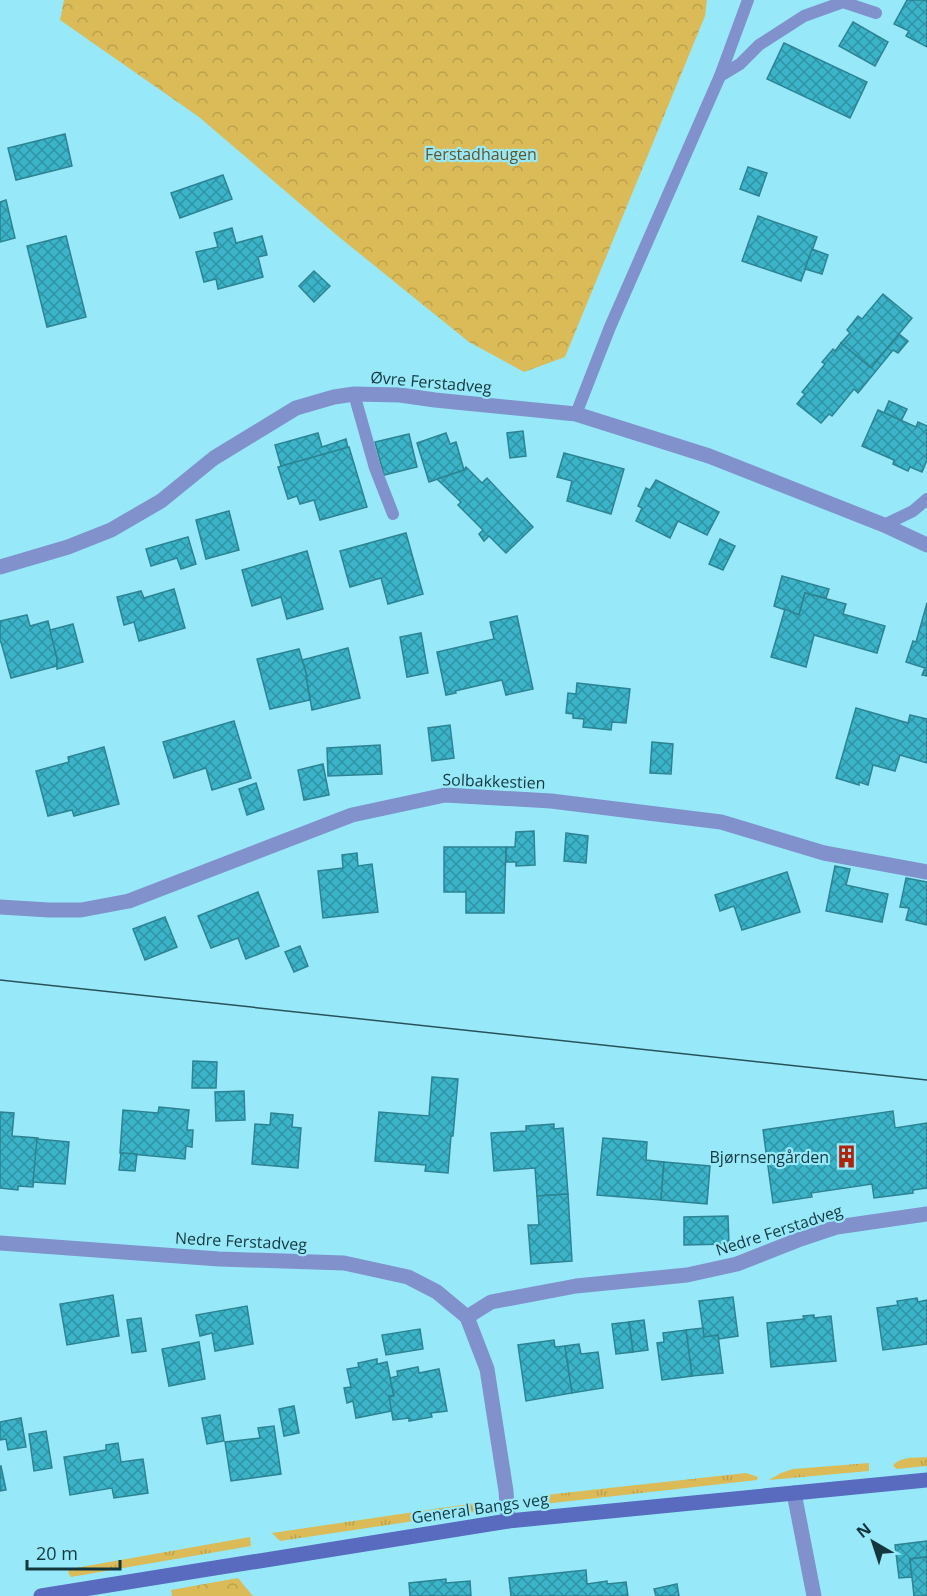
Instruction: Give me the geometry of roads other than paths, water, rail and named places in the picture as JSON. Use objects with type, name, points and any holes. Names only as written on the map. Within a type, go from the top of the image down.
[{"type":"street","name":"Øvre Ferstadveg","points":[[0,567],[111,530],[161,501],[214,458],[296,408],[354,394],[400,395],[576,414],[709,456],[927,544]]},
{"type":"street","name":"Solbakkestien","points":[[0,907],[81,910],[129,901],[352,815],[445,795],[550,801],[721,822],[824,853],[927,872]]},
{"type":"street","name":"Nedre Ferstadveg","points":[[467,1317],[491,1302],[576,1286],[687,1275],[736,1264],[837,1227],[927,1214]]},
{"type":"street","name":"Nedre Ferstadveg","points":[[0,1243],[219,1259],[344,1263],[408,1277],[437,1292],[467,1317],[487,1369],[506,1491],[508,1521]]},
{"type":"street","name":"General Bangs veg","points":[[41,1596],[508,1521],[927,1480]]},
{"type":"street","points":[[794,1493],[814,1596]]},
{"type":"lane","points":[[576,414],[610,327],[720,76],[748,0]]},
{"type":"lane","points":[[720,76],[740,64],[759,45],[804,16],[843,2],[876,13]]},
{"type":"lane","points":[[354,394],[375,468],[393,514]]},
{"type":"lane","points":[[884,525],[913,511],[927,499]]},
{"type":"tram line","points":[[0,980],[927,1080]]},
{"type":"place","name":"Bjørnsengården","points":[[847,1157]]},
{"type":"park label","name":"Ferstadhaugen","points":[[481,154]]}]
